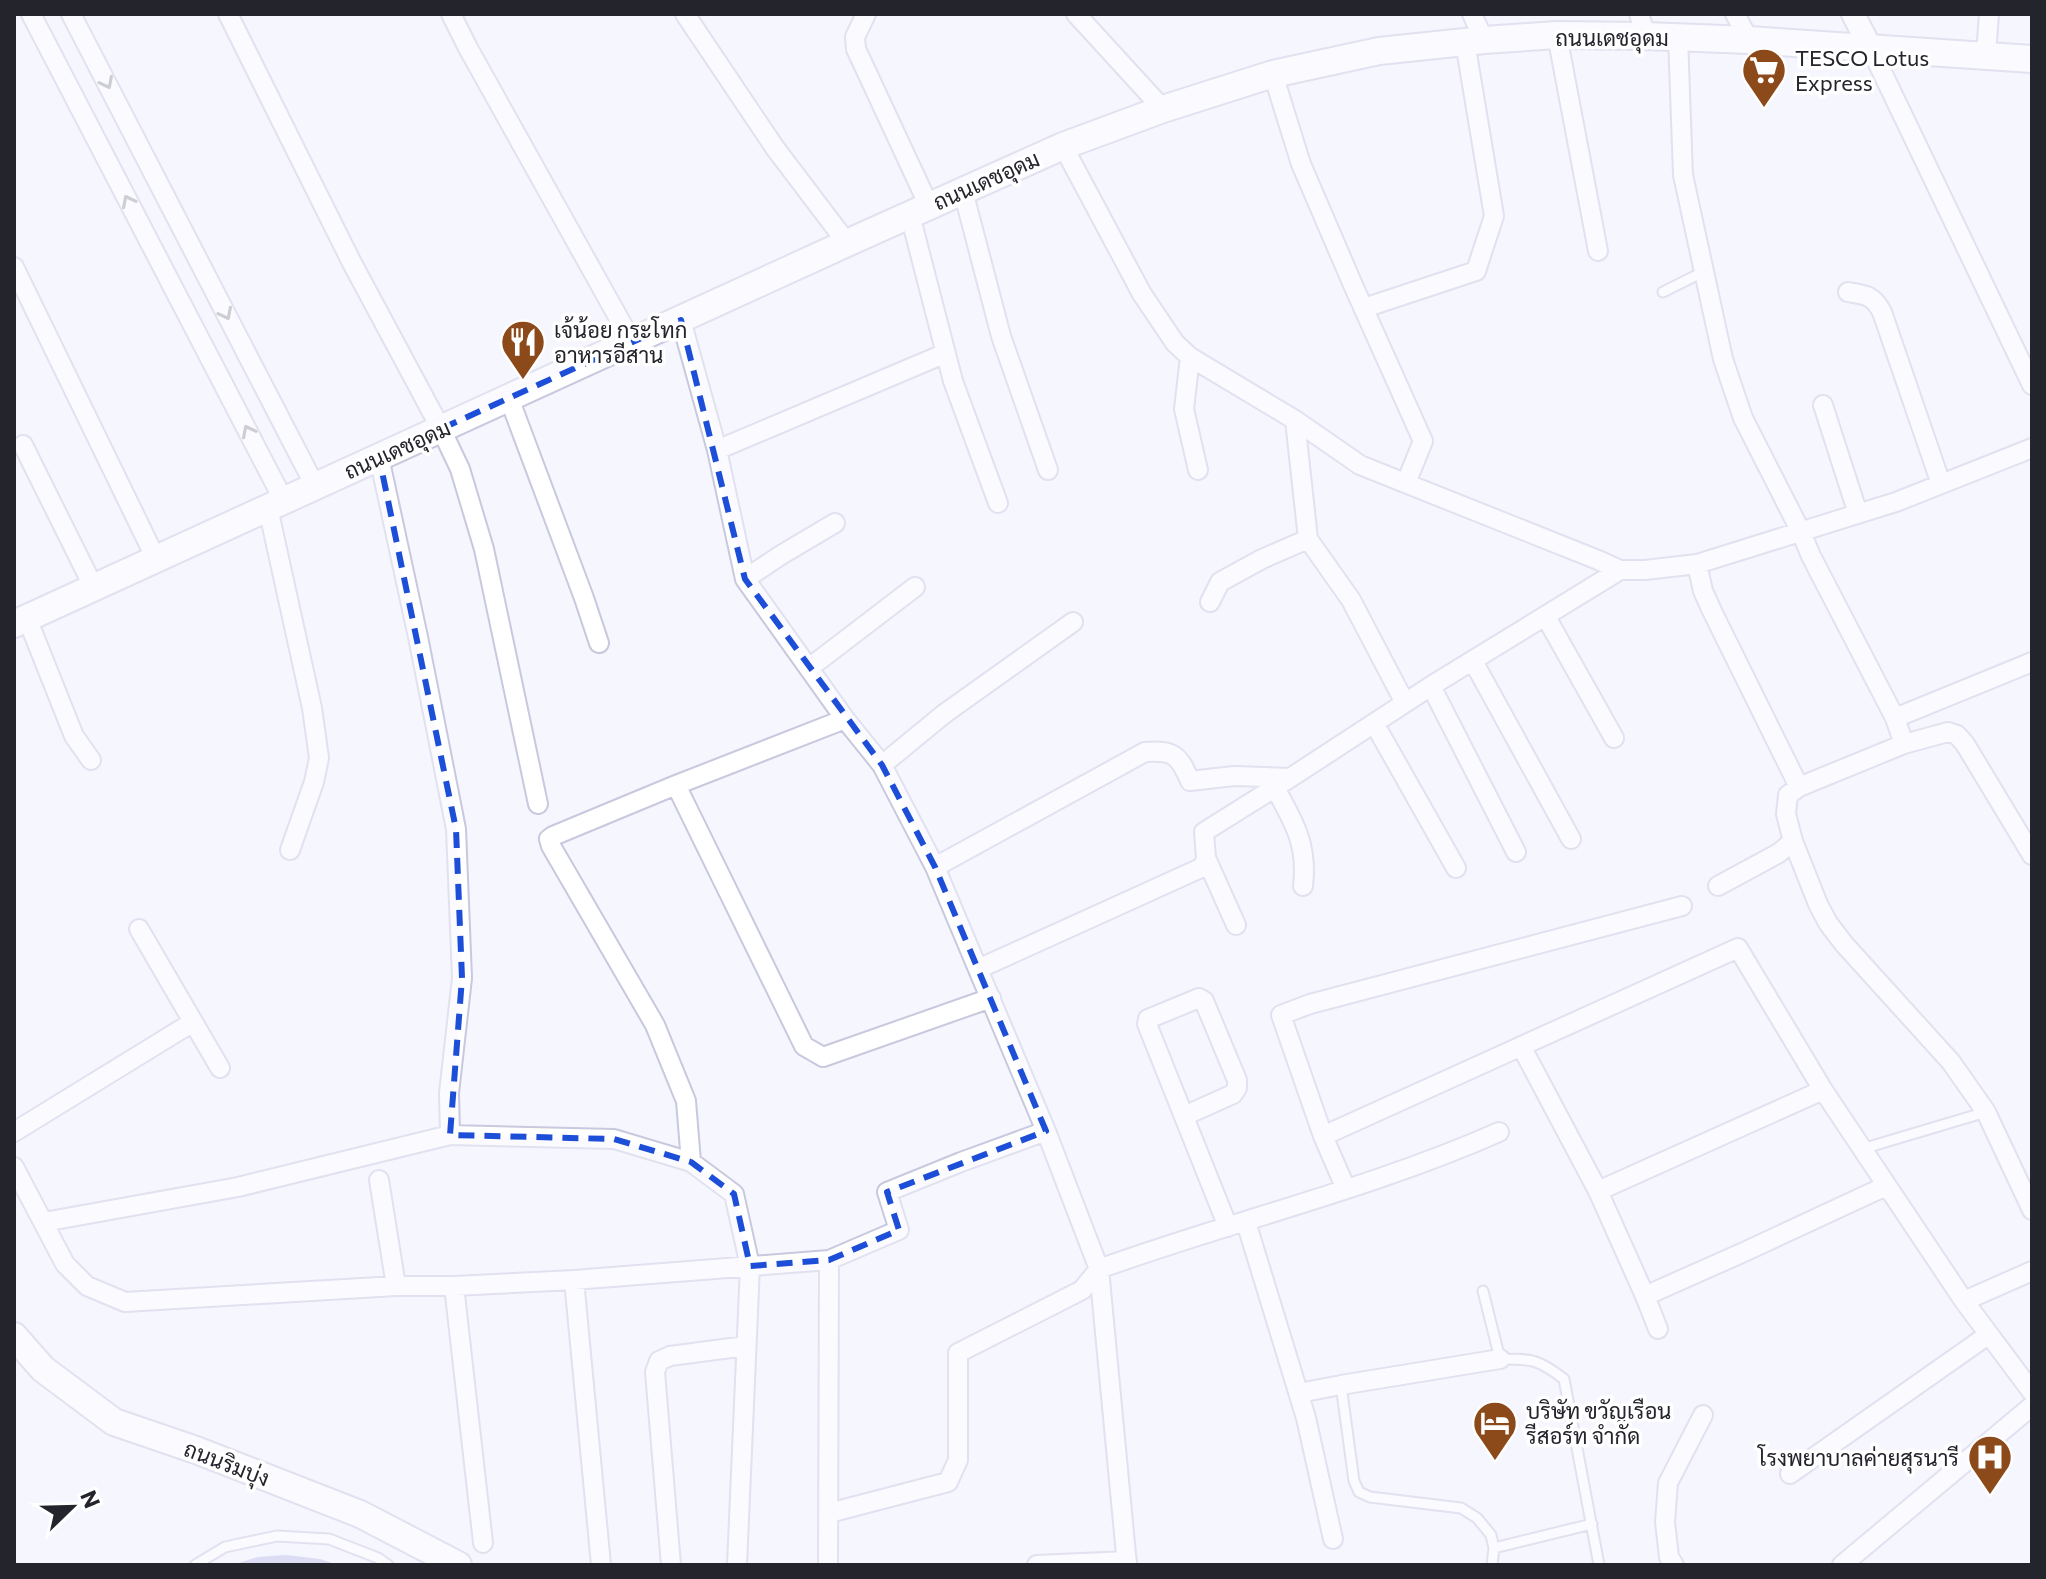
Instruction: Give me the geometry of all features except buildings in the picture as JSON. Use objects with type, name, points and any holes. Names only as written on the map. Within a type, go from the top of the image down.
[{"type":"main road","name":"ถนนเดชอุดม","points":[[21,621],[1063,146],[1163,109],[1273,74],[1379,51],[1642,25],[1678,37],[2032,59]]},
{"type":"main road","name":"ถนนริมบุ่ง","points":[[14,1336],[43,1369],[114,1422],[196,1450],[360,1514],[458,1565]]},
{"type":"street","points":[[31,14],[276,504],[319,758],[314,782],[290,850]]},
{"type":"street","points":[[71,14],[315,486]]},
{"type":"street","points":[[228,14],[352,263],[460,469],[484,549],[538,804]]},
{"type":"street","points":[[451,14],[632,342]]},
{"type":"street","points":[[685,14],[775,148],[847,243]]},
{"type":"street","points":[[866,14],[855,37],[856,49],[919,210],[953,381],[998,503]]},
{"type":"street","points":[[1076,14],[1163,109]]},
{"type":"street","points":[[1364,308],[1476,271],[1494,216],[1472,14]]},
{"type":"street","points":[[1735,14],[1749,40]]},
{"type":"street","points":[[1853,14],[2024,351],[2032,385]]},
{"type":"street","points":[[1986,55],[1989,14]]},
{"type":"street","points":[[1557,35],[1598,251]]},
{"type":"street","points":[[1678,37],[1683,175],[1723,359],[1743,418],[1895,718],[1904,744]]},
{"type":"street","points":[[1273,74],[1301,164],[1423,441],[1406,483]]},
{"type":"street","points":[[1063,146],[1142,294],[1175,343],[1190,357],[1295,420],[1360,465],[1620,570],[1697,564],[1896,502],[2032,448]]},
{"type":"street","points":[[963,191],[1001,336],[1048,470]]},
{"type":"street","points":[[14,267],[156,559]]},
{"type":"street","points":[[1848,292],[1876,300],[1882,312],[1941,484]]},
{"type":"street","points":[[681,320],[717,450],[745,579],[845,719],[882,765],[935,867],[1046,1131],[1099,1269],[1127,1563],[1037,1565]]},
{"type":"street","points":[[717,450],[946,353]]},
{"type":"street","points":[[1190,357],[1184,409],[1198,470]]},
{"type":"street","points":[[509,398],[599,643]]},
{"type":"street","points":[[1823,405],[1858,514]]},
{"type":"street","points":[[1295,420],[1308,539],[1351,600],[1405,703]]},
{"type":"street","points":[[23,445],[94,588]]},
{"type":"street","points":[[379,457],[456,829],[462,978],[449,1093],[450,1135]]},
{"type":"street","points":[[745,579],[835,523]]},
{"type":"street","points":[[1210,602],[1220,582],[1308,539]]},
{"type":"street","points":[[1697,564],[1703,591],[1712,611],[1799,787]]},
{"type":"street","points":[[1236,925],[1206,858],[1204,832],[1431,686],[1620,570]]},
{"type":"street","points":[[809,668],[915,587]]},
{"type":"street","points":[[1546,617],[1614,738]]},
{"type":"street","points":[[21,621],[74,736],[91,760]]},
{"type":"street","points":[[882,765],[944,714],[1073,622]]},
{"type":"street","points":[[1473,661],[1571,839]]},
{"type":"street","points":[[1895,718],[2032,662]]},
{"type":"street","points":[[1431,686],[1516,852]]},
{"type":"street","points":[[691,1162],[686,1101],[655,1025],[549,839],[845,719]]},
{"type":"street","points":[[1374,723],[1456,868]]},
{"type":"street","points":[[2032,855],[1965,744],[1957,735],[1948,732],[1904,744],[1799,787],[1788,795],[1786,814],[1793,841],[1828,923],[1951,1062],[1986,1112],[2032,1210]]},
{"type":"street","points":[[935,867],[1145,752],[1163,751],[1181,760],[1190,781],[1234,776],[1283,783]]},
{"type":"street","points":[[1283,783],[1300,837],[1305,868],[1303,886]]},
{"type":"street","points":[[676,785],[804,1046],[823,1057],[991,998]]},
{"type":"street","points":[[1718,886],[1779,853],[1793,841]]},
{"type":"street","points":[[978,969],[1203,867],[1206,858]]},
{"type":"street","points":[[1346,1189],[1323,1136],[1281,1015],[1310,1004],[1682,906]]},
{"type":"street","points":[[139,929],[220,1068]]},
{"type":"street","points":[[1323,1136],[1738,948],[1823,1090],[1886,1186],[1988,1335],[2032,1392]]},
{"type":"street","points":[[1184,1116],[1233,1094],[1237,1088],[1237,1080],[1204,1001],[1199,998],[1148,1019],[1147,1024],[1228,1227]]},
{"type":"street","points":[[14,1132],[193,1022]]},
{"type":"street","points":[[1521,1046],[1598,1191],[1658,1329]]},
{"type":"street","points":[[1598,1191],[1823,1090]]},
{"type":"street","points":[[14,1167],[65,1264],[87,1286],[125,1302],[396,1286],[574,1280],[829,1260],[899,1230],[887,1192],[1046,1131]]},
{"type":"street","points":[[829,1513],[948,1482],[958,1460],[958,1353],[1082,1290],[1099,1269],[1457,1151],[1499,1132]]},
{"type":"street","points":[[44,1222],[238,1187],[450,1135],[614,1139],[691,1162],[734,1194],[750,1266],[737,1565]]},
{"type":"street","points":[[379,1180],[396,1286]]},
{"type":"street","points":[[1645,1296],[1886,1186]]},
{"type":"street","points":[[1246,1222],[1306,1418],[1333,1539]]},
{"type":"street","points":[[828,1565],[829,1260]]},
{"type":"street","points":[[1964,1301],[2032,1271]]},
{"type":"street","points":[[574,1280],[601,1565]]},
{"type":"street","points":[[454,1286],[483,1543]]},
{"type":"street","points":[[1790,1474],[1988,1335]]},
{"type":"street","points":[[671,1565],[655,1372],[659,1361],[670,1356],[746,1346]]},
{"type":"street","points":[[1299,1393],[1500,1359]]},
{"type":"street","points":[[1842,1565],[2032,1406]]},
{"type":"street","points":[[1674,1565],[1669,1557],[1665,1522],[1668,1483],[1703,1415]]},
{"type":"lane","points":[[1663,292],[1703,272]]},
{"type":"lane","points":[[1862,1149],[1986,1112]]},
{"type":"lane","points":[[1483,1291],[1500,1359],[1529,1359],[1545,1364],[1564,1379],[1599,1565]]},
{"type":"lane","points":[[1339,1385],[1354,1481],[1359,1492],[1370,1497],[1461,1508],[1477,1518],[1491,1535],[1494,1548],[1492,1565]]},
{"type":"lane","points":[[1494,1548],[1592,1524]]},
{"type":"lane","points":[[195,1565],[225,1547],[277,1536],[329,1539],[388,1565]]},
{"type":"highlighted area","points":[[681,320],[745,579],[882,765],[935,867],[1046,1131],[887,1192],[899,1230],[829,1260],[750,1266],[734,1194],[691,1162],[614,1139],[450,1135],[462,978],[456,829],[379,457]]},
{"type":"water","points":[[286,1555],[320,1559],[338,1565],[232,1565],[258,1557]]},
{"type":"place","name":"TESCO Lotus Express","points":[[1764,109]]},
{"type":"place","name":"เจ้น้อย กระโทก อาหารอีสาน","points":[[523,381]]},
{"type":"place","name":"บริษัท ขวัญเรือน รีสอร์ท จำกัด","points":[[1495,1462]]},
{"type":"place","name":"โรงพยาบาลค่ายสุรนารี","points":[[1990,1496]]}]
